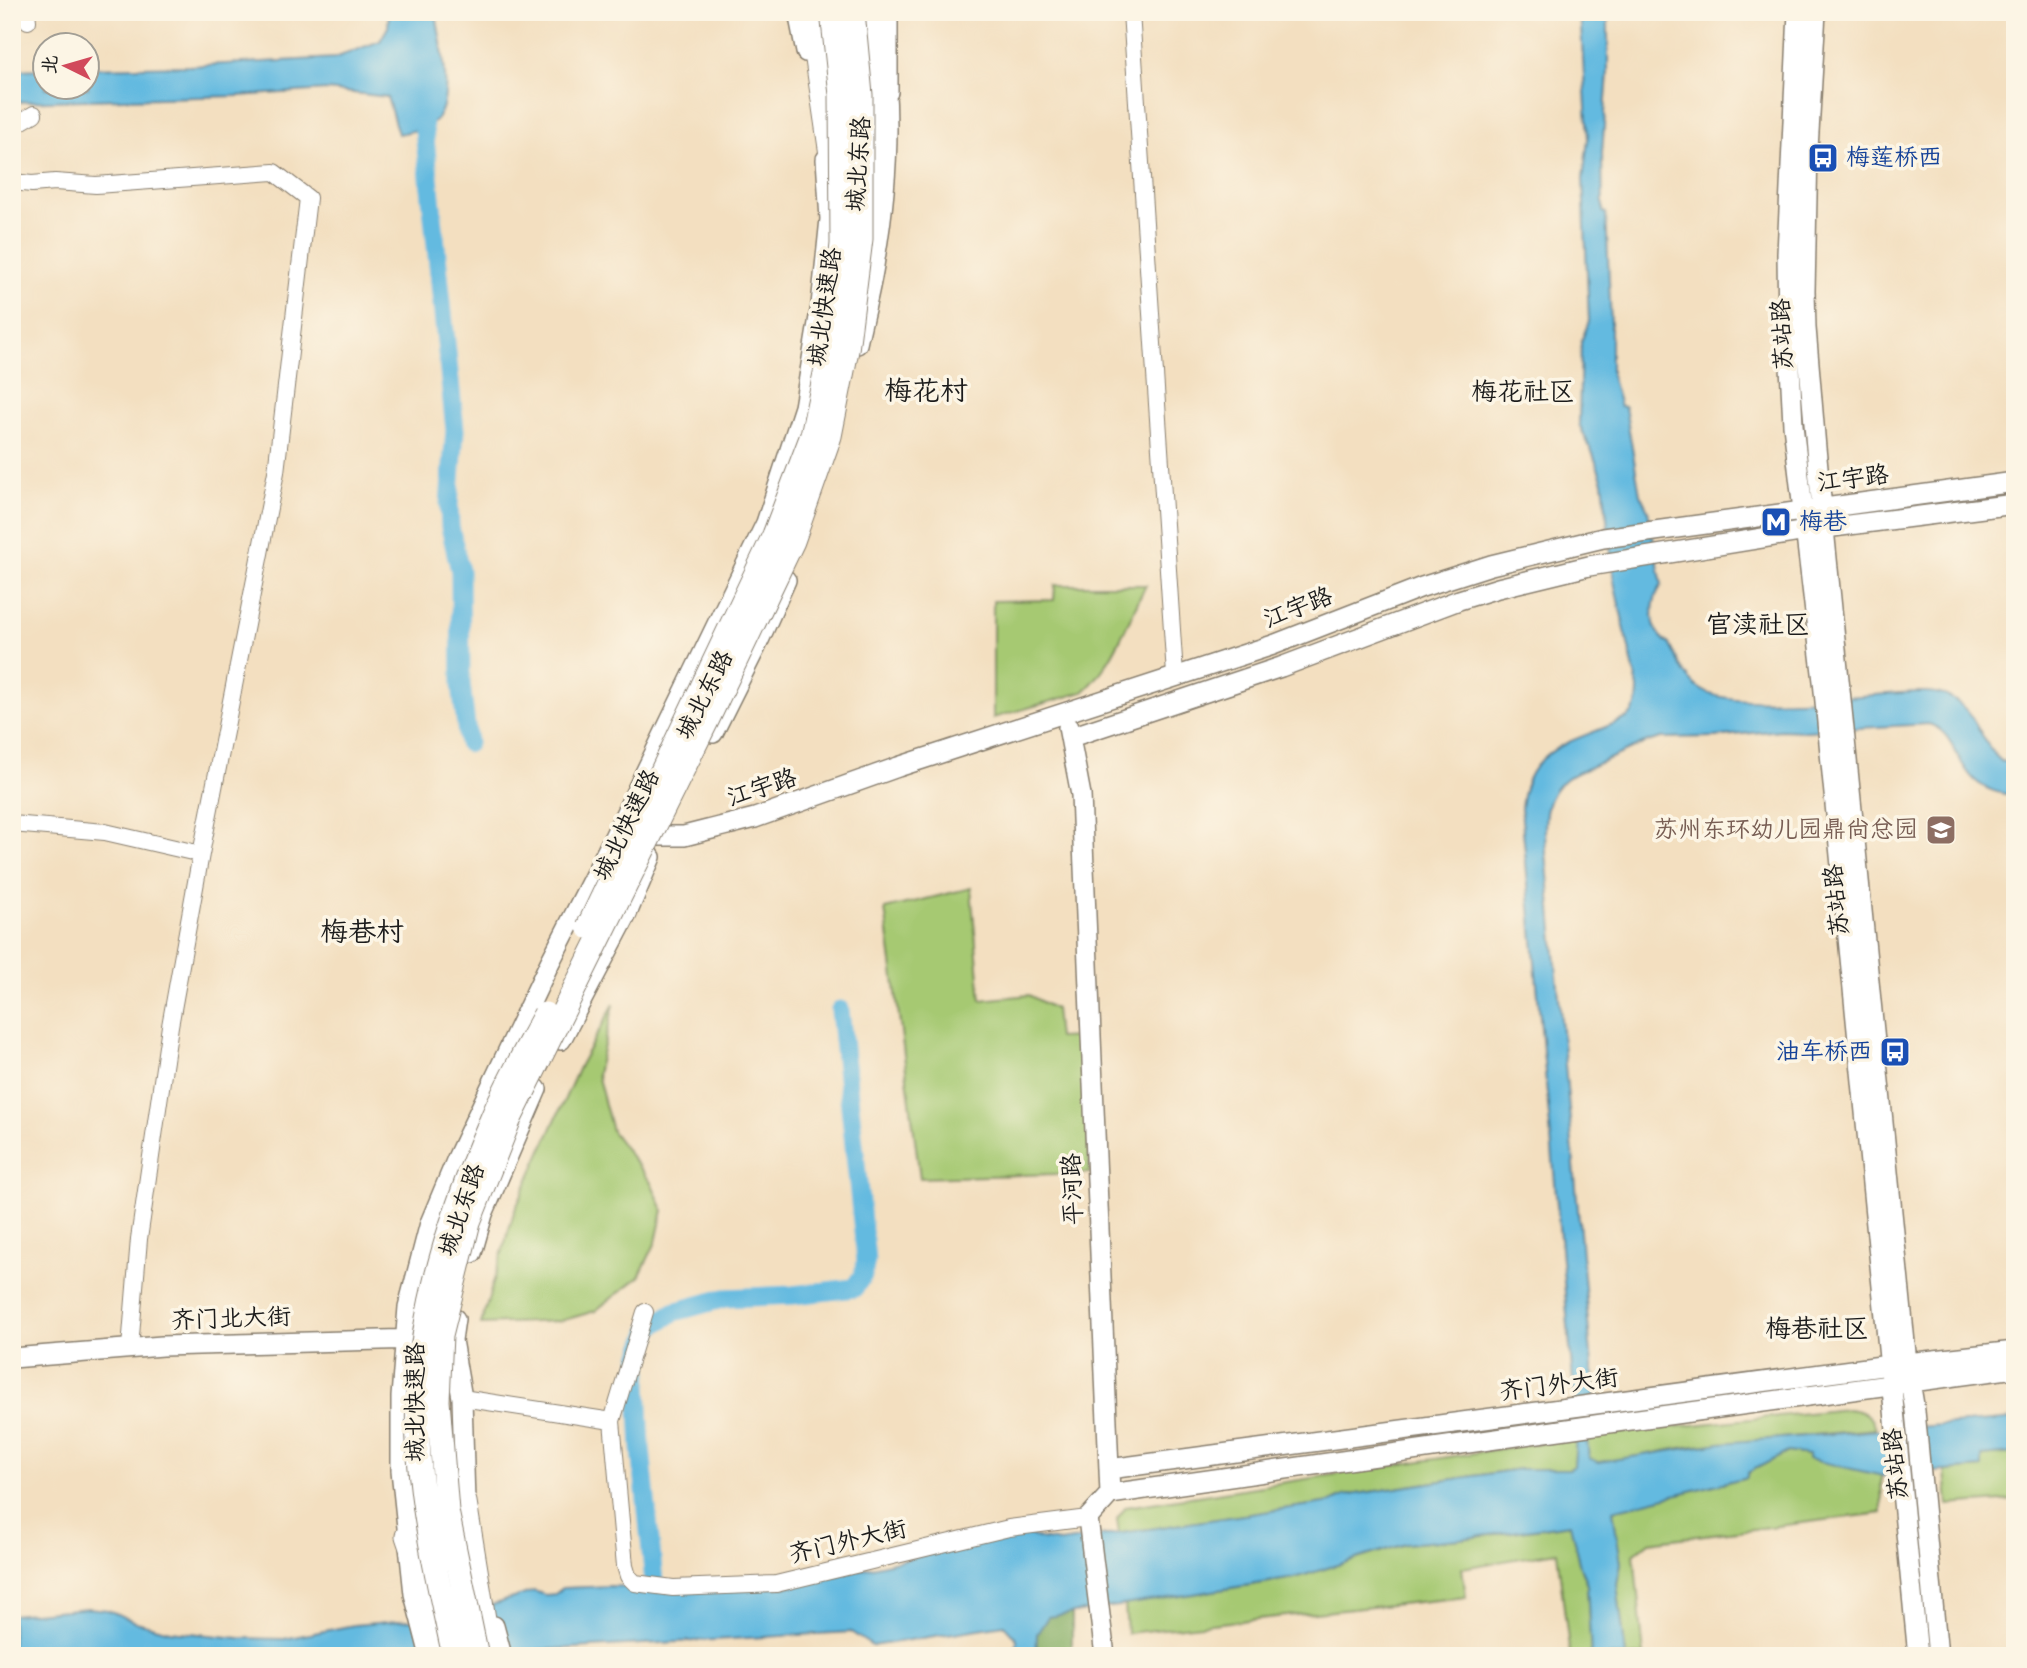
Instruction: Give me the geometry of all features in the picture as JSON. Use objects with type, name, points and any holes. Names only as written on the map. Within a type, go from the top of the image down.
[{"type":"highway","points":[[808,12],[834,174],[839,348]]},
{"type":"highway","name":"城北快速路","points":[[477,1656],[447,1511],[438,1401],[441,1335],[470,1222],[509,1121],[703,731],[793,541],[830,436],[839,348],[842,244],[841,95],[832,12]]},
{"type":"highway","name":"城北快速路","points":[[454,1656],[426,1526],[418,1455],[422,1336],[451,1220],[492,1116],[571,964],[774,535],[812,435],[839,348],[861,239],[861,94],[853,12]]},
{"type":"highway","points":[[839,348],[870,239],[876,100],[869,12]]},
{"type":"highway","points":[[465,1502],[490,1656]]},
{"type":"highway","points":[[407,1536],[429,1601],[441,1656]]},
{"type":"main road","points":[[798,12],[825,141]]},
{"type":"main road","name":"城北东路","points":[[430,1656],[414,1594],[401,1470],[401,1397],[408,1307],[430,1223],[458,1156],[550,962],[613,839],[766,523],[804,407],[821,305],[830,219],[825,141],[808,12]]},
{"type":"main road","name":"城北东路","points":[[502,1656],[465,1502],[462,1398],[452,1340],[457,1306],[483,1214],[530,1102],[626,916],[660,834],[756,647],[801,548],[828,471],[845,407],[875,259],[885,172],[887,107],[879,12]]},
{"type":"main road","points":[[887,107],[888,12]]},
{"type":"main road","name":"苏站路","points":[[1798,12],[1789,190],[1787,315],[1793,425],[1802,510],[1832,680]]},
{"type":"main road","name":"苏站路","points":[[1816,12],[1808,149],[1806,328],[1825,528],[1832,680],[1900,1374],[1895,1415],[1918,1656]]},
{"type":"main road","name":"江宇路","points":[[613,839],[660,834],[684,835],[755,818],[898,767],[1273,645],[1442,580],[1491,565],[1603,538],[2015,482]]},
{"type":"main road","name":"江宇路","points":[[1071,737],[1281,667],[1449,603],[1524,581],[1606,564],[1805,531],[2015,504]]},
{"type":"main road","name":"平河路","points":[[1064,713],[1081,795],[1110,1494]]},
{"type":"main road","name":"齐门北大街","points":[[12,1358],[130,1348],[281,1341],[452,1340]]},
{"type":"main road","name":"齐门外大街","points":[[1110,1494],[1565,1429],[1614,1413],[1900,1374],[2015,1351]]},
{"type":"main road","name":"齐门外大街","points":[[1900,1374],[2015,1368]]},
{"type":"main road","name":"苏站路","points":[[1900,1374],[1915,1411],[1938,1656]]},
{"type":"main road","name":"齐门外大街","points":[[1109,1469],[1562,1409],[1614,1413]]},
{"type":"main road","points":[[1105,1656],[1090,1525],[1110,1494]]},
{"type":"street","points":[[1131,12],[1175,675]]},
{"type":"street","points":[[12,127],[34,114]]},
{"type":"street","points":[[12,182],[96,185],[274,172],[308,198],[276,472],[170,1026],[139,1239],[130,1348]]},
{"type":"street","points":[[12,824],[105,832],[201,854]]},
{"type":"street","points":[[462,1398],[612,1422],[645,1312]]},
{"type":"street","name":"齐门外大街","points":[[612,1422],[625,1566],[628,1576],[635,1583],[673,1588],[776,1584],[1009,1528],[1090,1525]]},
{"type":"green space","points":[[1055,585],[1146,585],[1103,670],[1083,692],[993,718],[993,601],[1054,600]]},
{"type":"green space","points":[[971,888],[981,1000],[1029,995],[1055,1009],[1058,1038],[1083,1037],[1090,1173],[920,1178],[885,909]]},
{"type":"green space","points":[[614,1004],[597,1074],[612,1131],[652,1184],[663,1210],[656,1242],[639,1277],[595,1311],[561,1321],[481,1324],[514,1212],[580,1065]]},
{"type":"green space","points":[[1846,1409],[1865,1414],[1875,1429],[1686,1447],[1569,1469],[1519,1469],[1344,1496],[1331,1502],[1119,1534],[1117,1519],[1126,1507],[1577,1437]]},
{"type":"green space","points":[[1788,1452],[1881,1475],[1882,1513],[1649,1542],[1634,1554],[1644,1656],[1626,1656],[1617,1584],[1621,1563],[1612,1510],[1747,1477],[1747,1473]]},
{"type":"green space","points":[[2015,1453],[2015,1500],[1948,1505],[1945,1471],[1982,1468],[1981,1456]]},
{"type":"green space","points":[[1571,1524],[1579,1563],[1587,1585],[1591,1656],[1570,1656],[1557,1552],[1462,1568],[1466,1597],[1127,1633],[1125,1604],[1295,1578],[1405,1544]]},
{"type":"green space","points":[[1072,1613],[1072,1656],[1036,1656],[1037,1634],[1044,1620],[1053,1615]]},
{"type":"water","points":[[389,12],[436,12],[445,72],[444,104],[439,116],[430,125],[414,131],[398,134],[387,97],[327,90],[237,96],[102,100],[102,68],[335,58],[380,41],[388,27]]},
{"type":"water","points":[[1580,12],[1608,12],[1608,73],[1602,153],[1611,375],[1620,406],[1625,407],[1640,494],[1648,510],[1662,585],[1653,608],[1657,632],[1669,643],[1691,681],[1702,690],[1717,696],[1764,701],[1920,692],[1944,695],[1966,710],[2001,761],[2015,764],[2015,795],[1994,791],[1979,783],[1969,774],[1949,739],[1941,730],[1929,724],[1780,730],[1715,737],[1662,738],[1647,742],[1568,777],[1553,792],[1546,810],[1545,841],[1597,1422],[1585,1424],[1589,1458],[1599,1462],[1720,1443],[2015,1419],[2015,1453],[1982,1456],[1982,1468],[1883,1476],[1788,1452],[1747,1473],[1747,1477],[1613,1510],[1621,1563],[1617,1584],[1626,1656],[1591,1656],[1587,1585],[1570,1524],[1405,1544],[1295,1578],[1048,1617],[1037,1634],[1036,1656],[1016,1656],[1017,1639],[1004,1625],[872,1646],[851,1632],[503,1652],[484,1656],[12,1656],[12,1615],[88,1608],[108,1610],[136,1622],[170,1631],[239,1638],[284,1639],[354,1625],[421,1619],[486,1607],[534,1591],[545,1595],[555,1594],[563,1588],[612,1586],[785,1587],[1023,1532],[1040,1539],[1060,1542],[1331,1502],[1344,1496],[1519,1469],[1569,1469],[1574,1466],[1577,1425],[1521,808],[1525,786],[1534,769],[1545,757],[1575,739],[1628,717],[1638,696],[1614,582],[1603,482],[1579,424],[1581,342],[1589,321],[1583,179],[1588,139]]},
{"type":"water","points":[[32,69],[32,101],[12,102],[12,70]]},
{"type":"waterway","points":[[421,100],[455,430],[449,504],[450,527],[460,571],[461,684],[468,743]]},
{"type":"waterway","points":[[656,1603],[641,1448],[638,1386],[640,1357],[651,1327],[674,1312],[725,1298],[793,1295],[854,1288],[863,1275],[866,1260],[840,1010]]},
{"type":"place","name":"梅莲桥西","points":[[1823,158]]},
{"type":"place","name":"梅巷","points":[[1776,522]]},
{"type":"place","name":"苏州东环幼儿园鼎尚总园","points":[[1941,830]]},
{"type":"place","name":"油车桥西","points":[[1895,1052]]},
{"type":"district","name":"梅花村","points":[[926,391]]},
{"type":"district","name":"梅花社区","points":[[1523,392]]},
{"type":"district","name":"官渎社区","points":[[1758,625]]},
{"type":"district","name":"梅巷村","points":[[362,932]]},
{"type":"district","name":"梅巷社区","points":[[1817,1329]]}]
